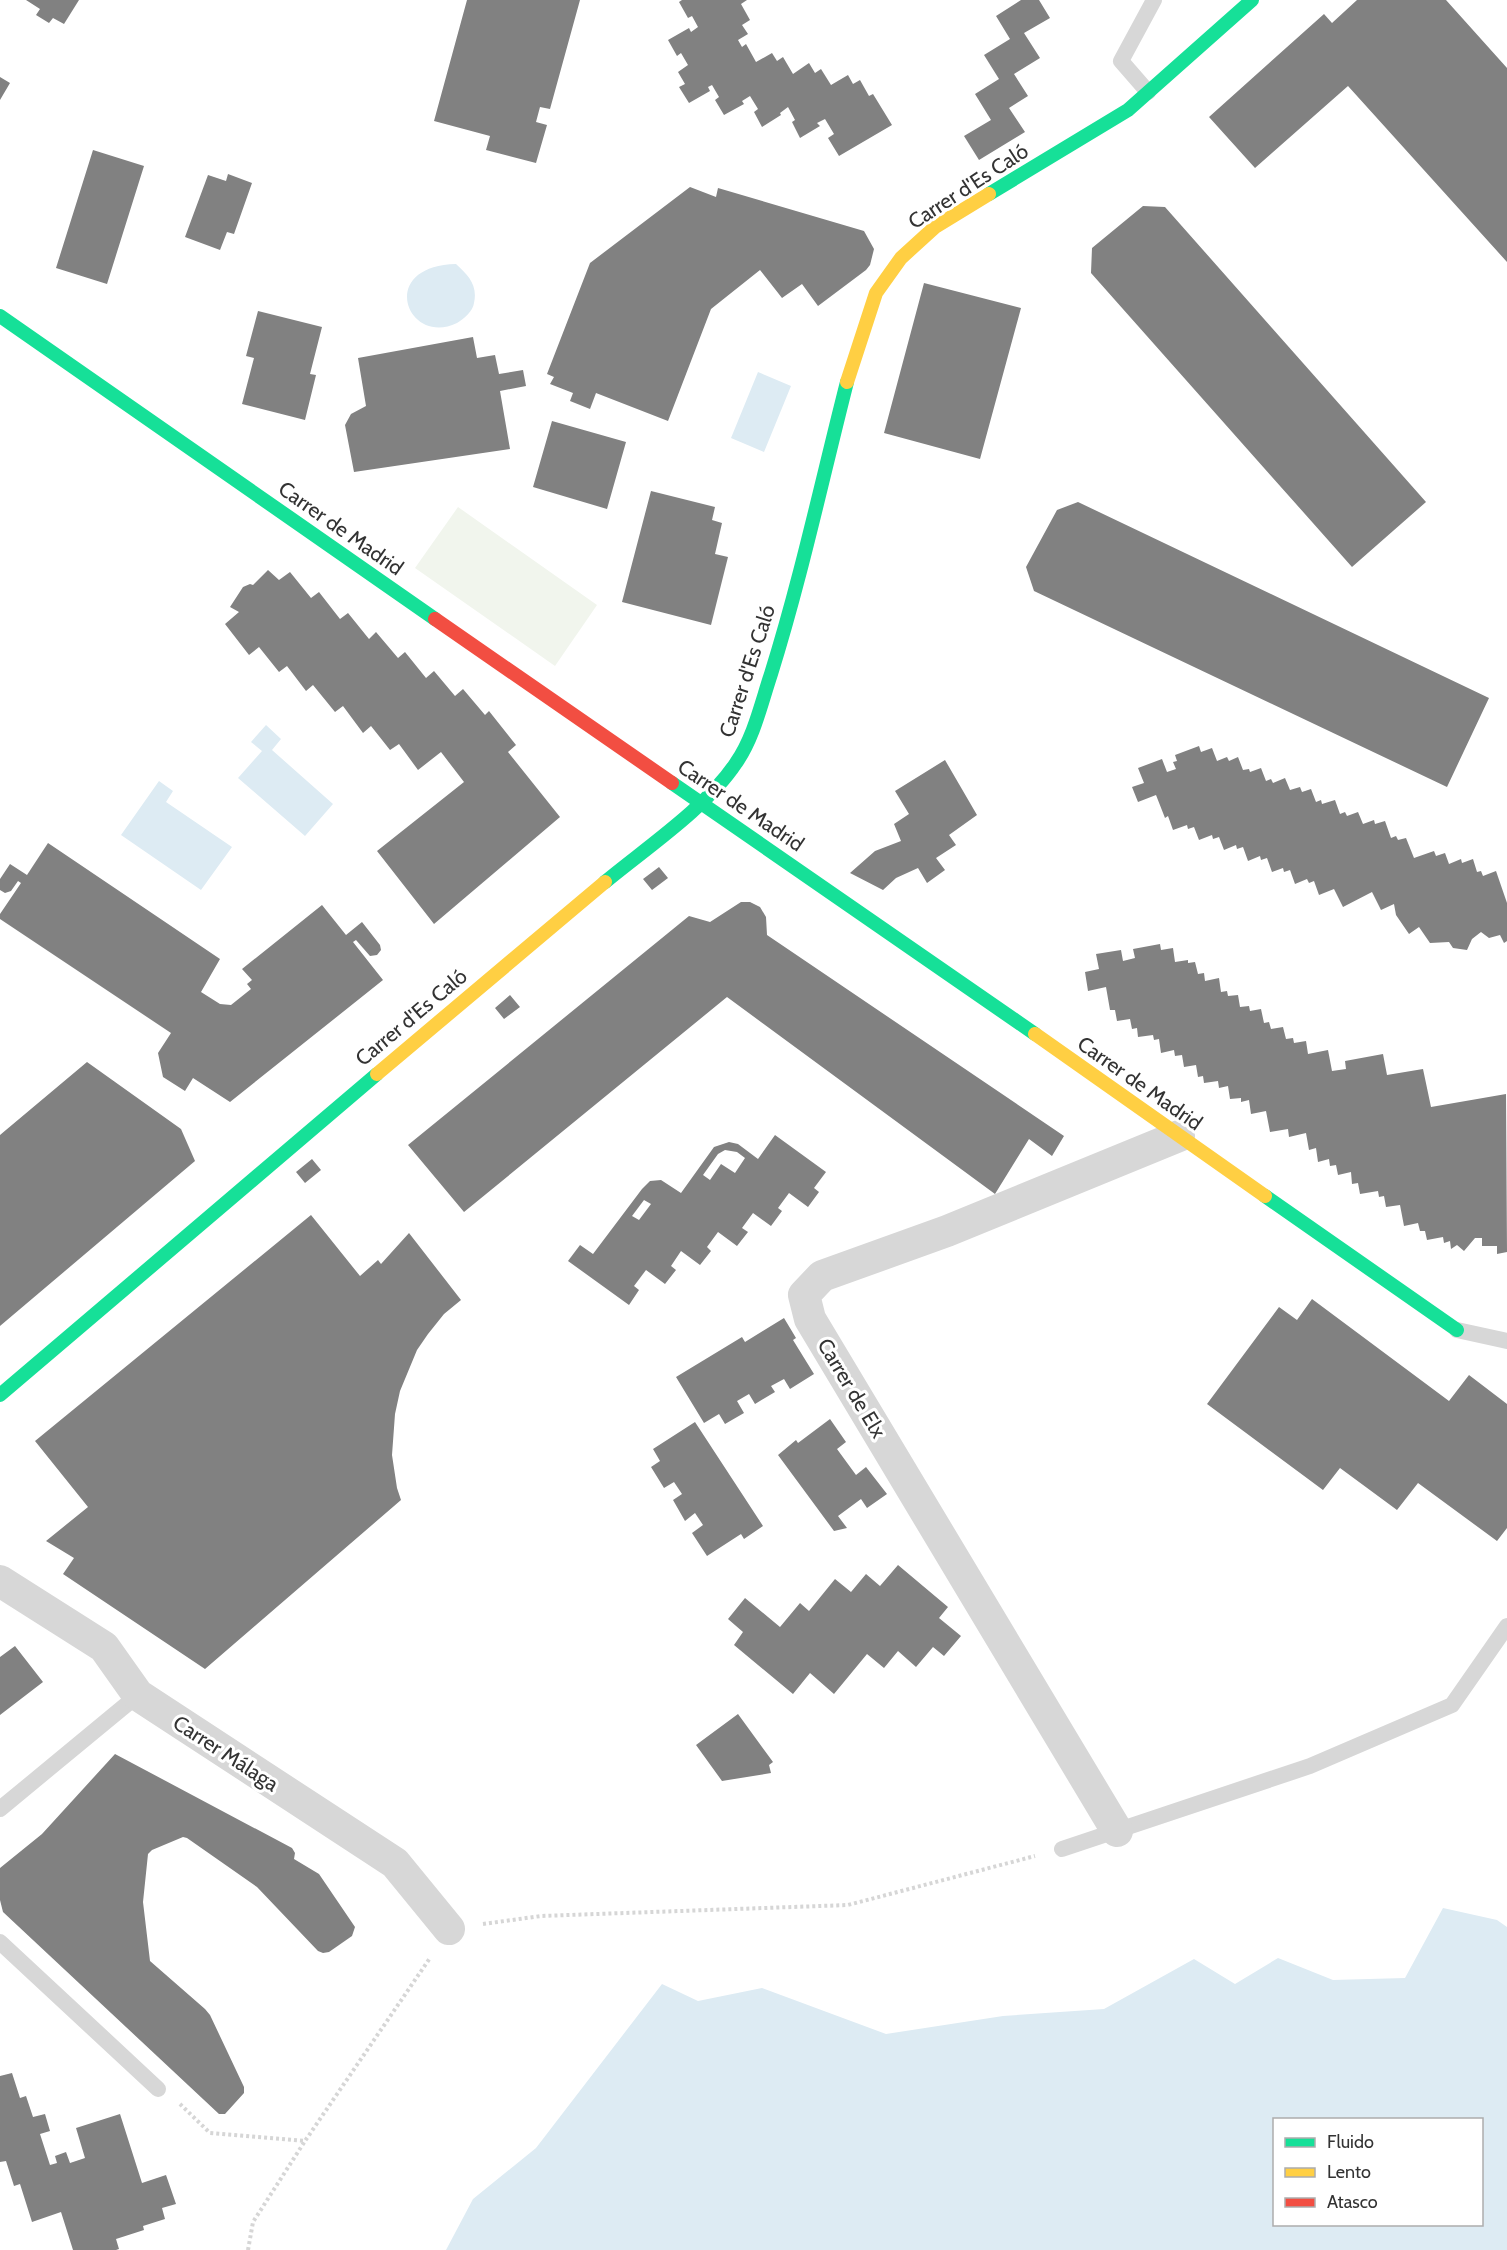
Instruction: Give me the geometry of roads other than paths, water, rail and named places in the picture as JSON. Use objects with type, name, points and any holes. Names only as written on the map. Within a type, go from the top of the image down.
[{"type":"street","name":"Carrer d'Es Caló","points":[[0,1395],[527,946],[701,803],[720,784],[737,762],[752,732],[784,632],[847,381],[876,293],[901,258],[935,228],[1128,110],[1252,0]]},
{"type":"street","name":"Carrer de Madrid","points":[[0,316],[1457,1330]]},
{"type":"street","name":"Carrer de Elx","points":[[1117,1831],[810,1319],[804,1295],[822,1276],[947,1231],[1179,1136]]},
{"type":"street","name":"Carrer Málaga","points":[[0,1581],[104,1647],[138,1695],[395,1863],[449,1929]]},
{"type":"lane","points":[[1148,92],[1122,61],[1154,0]]},
{"type":"lane","points":[[1457,1330],[1507,1341]]},
{"type":"lane","points":[[1062,1849],[1310,1766],[1452,1705],[1507,1626]]},
{"type":"lane","points":[[0,1809],[138,1695]]},
{"type":"lane","points":[[0,1942],[158,2089]]}]
